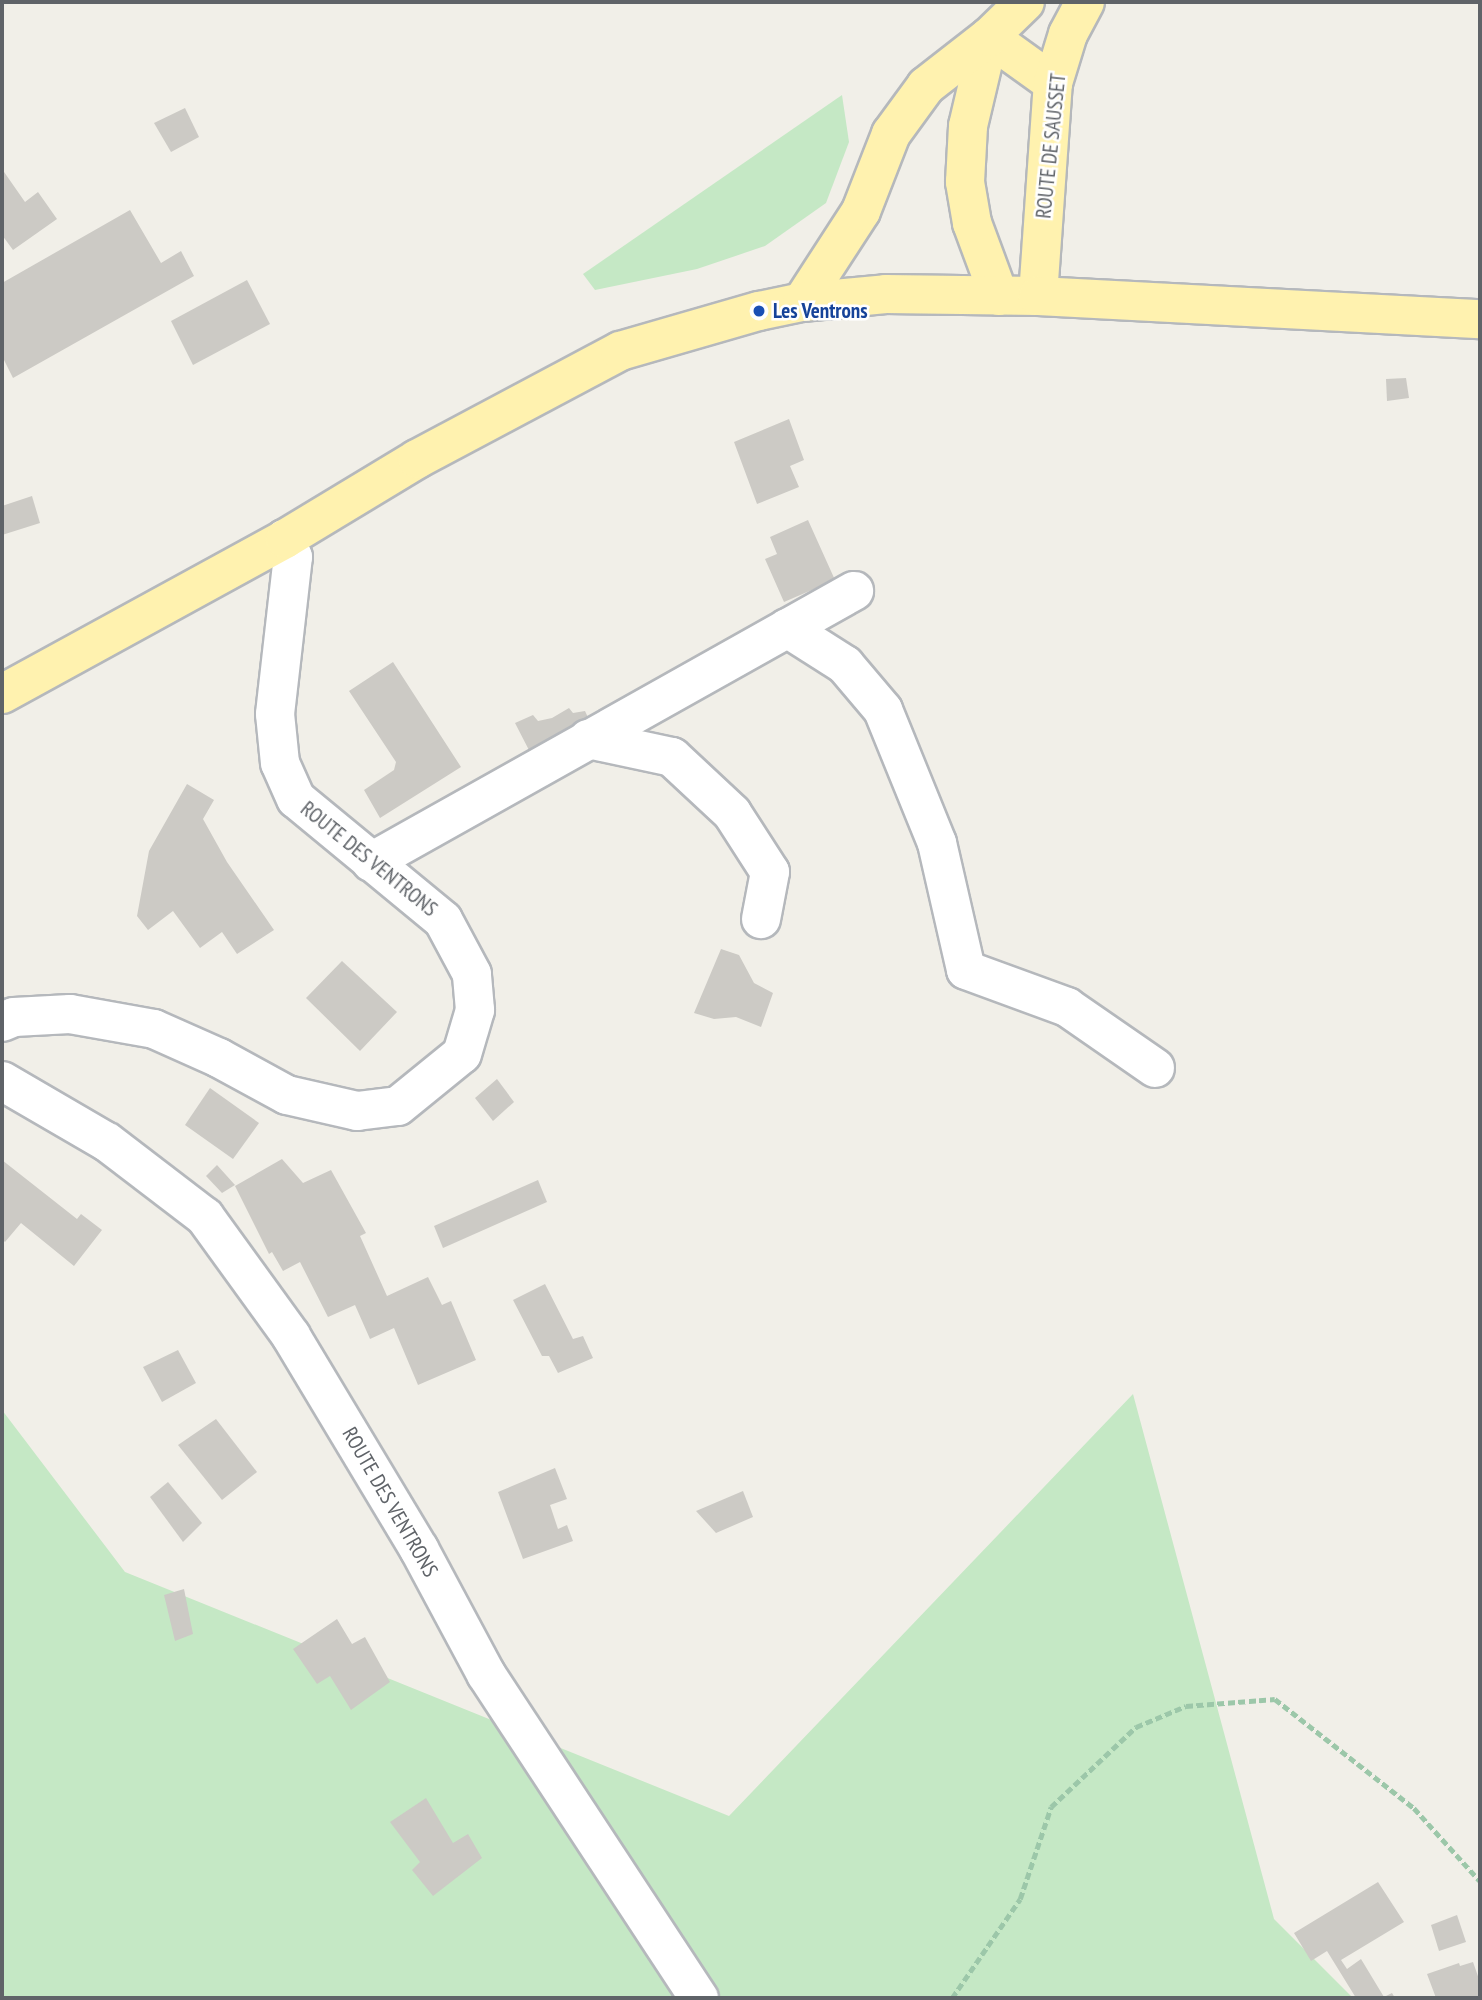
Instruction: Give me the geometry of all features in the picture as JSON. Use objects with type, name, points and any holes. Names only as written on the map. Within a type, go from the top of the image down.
[{"type":"main road","points":[[802,302],[861,211],[891,134],[926,86],[989,37],[1025,2]]},
{"type":"main road","name":"ROUTE DE SAUSSET","points":[[1038,296],[1054,83],[1068,34],[1085,2]]},
{"type":"main road","points":[[989,37],[1054,83]]},
{"type":"main road","points":[[989,37],[968,126],[965,182],[972,223],[999,296]]},
{"type":"main road","points":[[2,694],[285,539],[417,459],[620,351],[759,311],[802,302],[886,294],[1038,296],[1371,316],[1480,319]]},
{"type":"street","name":"ROUTE DES VENTRONS","points":[[2,1023],[14,1017],[70,1014],[154,1029],[219,1058],[287,1095],[357,1111],[398,1106],[462,1054],[475,1010],[472,974],[443,920],[296,799],[280,763],[275,714],[293,557],[285,539]]},
{"type":"street","points":[[371,862],[854,590]]},
{"type":"street","points":[[787,628],[845,665],[883,710],[937,843],[966,970],[1067,1007],[1155,1068]]},
{"type":"street","points":[[588,739],[672,757],[733,813],[770,872],[761,919]]},
{"type":"street","name":"ROUTE DES VENTRONS","points":[[2,1081],[107,1142],[205,1217],[291,1336],[419,1549],[486,1674],[699,1998]]},
{"type":"path","points":[[952,1998],[1020,1899],[1051,1807],[1136,1727],[1186,1706],[1275,1699],[1414,1808],[1480,1881]]},
{"type":"green space","points":[[842,95],[849,142],[826,203],[765,246],[697,269],[595,290],[583,274]]},
{"type":"green space","points":[[1133,1394],[1274,1919],[1353,1998],[2,1998],[2,1410],[125,1572],[729,1816]]},
{"type":"building","points":[[185,108],[199,137],[171,152],[154,123]]},
{"type":"building","points":[[2,169],[25,202],[38,192],[57,219],[13,250],[2,235]]},
{"type":"building","points":[[130,210],[161,263],[181,251],[194,276],[13,378],[2,356],[2,283]]},
{"type":"building","points":[[247,280],[270,324],[193,365],[171,321]]},
{"type":"building","points":[[1406,378],[1409,398],[1387,401],[1386,379]]},
{"type":"building","points":[[789,419],[804,460],[790,466],[799,487],[757,504],[734,442]]},
{"type":"building","points":[[32,496],[40,523],[2,535],[2,506]]},
{"type":"building","points":[[808,520],[835,580],[784,602],[765,559],[777,554],[770,537]]},
{"type":"building","points":[[393,662],[461,767],[380,818],[364,790],[394,770],[396,762],[349,691]]},
{"type":"building","points":[[569,708],[573,713],[585,711],[591,724],[532,756],[515,723],[533,715],[538,721],[552,718]]},
{"type":"building","points":[[187,784],[214,800],[203,819],[227,862],[274,930],[237,954],[222,932],[200,948],[173,911],[148,930],[137,916],[149,851]]},
{"type":"building","points":[[721,949],[739,955],[754,983],[773,993],[761,1027],[736,1017],[714,1019],[694,1013]]},
{"type":"building","points":[[342,961],[397,1012],[360,1051],[306,998]]},
{"type":"building","points":[[497,1079],[514,1102],[493,1121],[475,1098]]},
{"type":"building","points":[[210,1088],[259,1123],[233,1159],[185,1125]]},
{"type":"building","points":[[282,1159],[303,1183],[331,1170],[366,1233],[360,1236],[387,1296],[428,1277],[442,1305],[451,1301],[476,1360],[418,1385],[394,1328],[370,1339],[355,1305],[328,1317],[300,1262],[283,1271],[272,1252],[269,1254],[235,1186]]},
{"type":"building","points":[[2,1160],[77,1219],[81,1214],[102,1230],[74,1266],[21,1223],[5,1242],[2,1239]]},
{"type":"building","points":[[217,1165],[235,1185],[222,1193],[206,1176]]},
{"type":"building","points":[[538,1180],[547,1202],[443,1248],[434,1226]]},
{"type":"building","points":[[545,1284],[573,1339],[583,1336],[593,1358],[558,1373],[549,1356],[542,1356],[513,1300]]},
{"type":"building","points":[[178,1350],[196,1383],[162,1402],[143,1367]]},
{"type":"building","points":[[216,1419],[257,1472],[222,1500],[178,1445]]},
{"type":"building","points":[[555,1468],[567,1499],[550,1505],[558,1529],[567,1525],[573,1541],[523,1559],[498,1492]]},
{"type":"building","points":[[168,1482],[202,1523],[183,1542],[150,1497]]},
{"type":"building","points":[[743,1491],[753,1517],[716,1533],[696,1511]]},
{"type":"building","points":[[184,1589],[193,1634],[175,1641],[164,1595]]},
{"type":"building","points":[[337,1619],[352,1644],[365,1637],[390,1682],[351,1710],[330,1676],[317,1684],[293,1649]]},
{"type":"building","points":[[426,1798],[453,1843],[468,1834],[482,1858],[433,1896],[412,1870],[420,1862],[390,1822]]},
{"type":"building","points":[[1378,1882],[1404,1922],[1341,1960],[1347,1969],[1361,1959],[1384,1997],[1392,1993],[1395,1998],[1356,1998],[1327,1951],[1311,1961],[1294,1933]]},
{"type":"building","points":[[1457,1915],[1466,1942],[1439,1951],[1431,1925]]},
{"type":"building","points":[[1473,1962],[1480,1982],[1480,1998],[1436,1998],[1427,1974],[1459,1963],[1460,1966]]},
{"type":"place","name":"Les Ventrons","points":[[759,311]]}]
